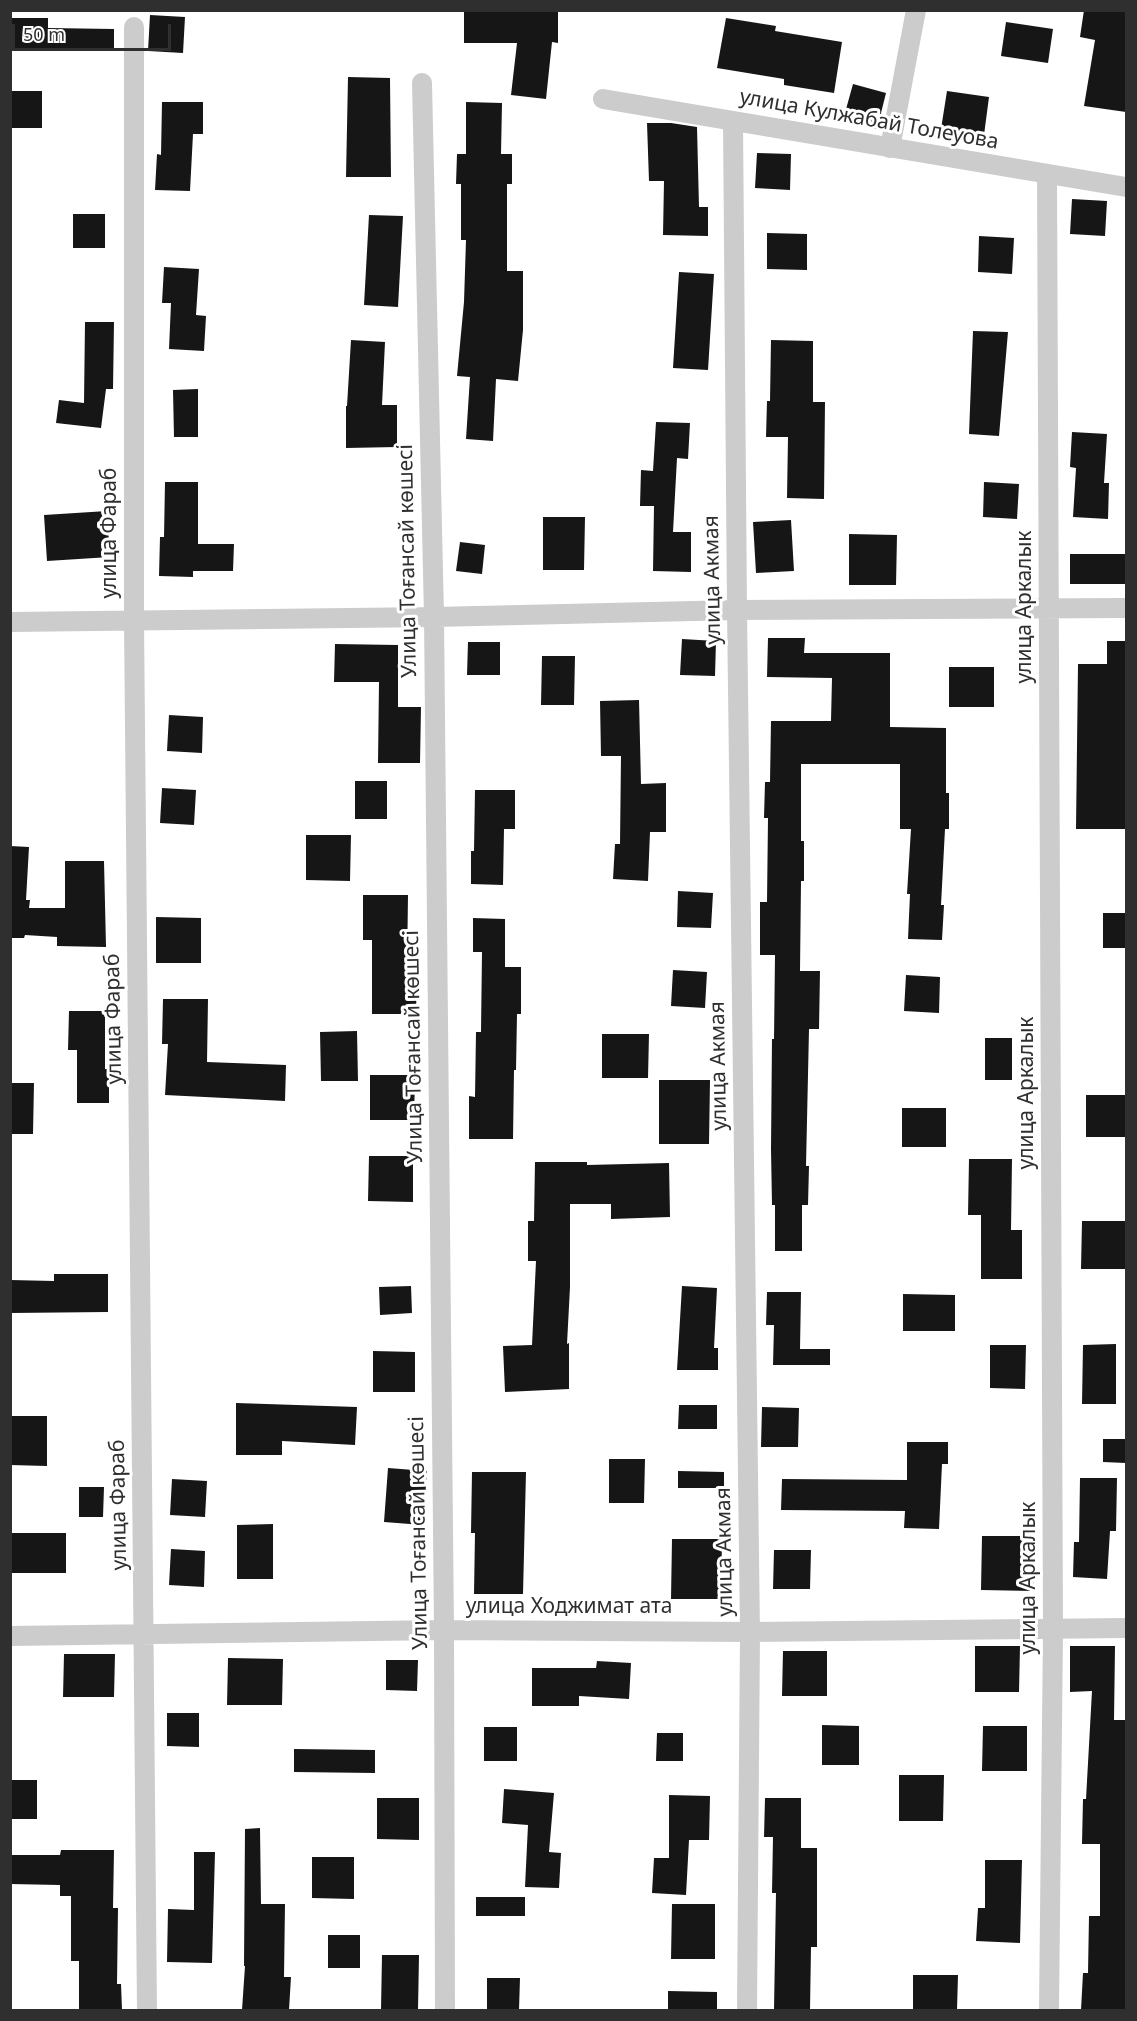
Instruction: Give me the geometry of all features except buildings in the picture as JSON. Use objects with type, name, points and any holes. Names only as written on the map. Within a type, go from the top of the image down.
[{"type":"street","points":[[890,148],[916,10]]},
{"type":"street","name":"улица Фараб","points":[[134,27],[134,621],[147,2010]]},
{"type":"street","name":"Улица Тоғансай көшесі","points":[[422,83],[434,617],[444,1630],[445,2010]]},
{"type":"street","name":"улица Кулжабай Толеуова","points":[[603,99],[1126,187]]},
{"type":"street","name":"улица Акмая","points":[[733,121],[750,1632],[747,2010]]},
{"type":"street","name":"улица Аркалык","points":[[1047,174],[1053,1629],[1049,2010]]},
{"type":"street","points":[[10,622],[434,617],[737,610],[1126,608]]},
{"type":"street","name":"улица Ходжимат ата","points":[[10,1636],[444,1630],[750,1632],[1126,1628]]}]
